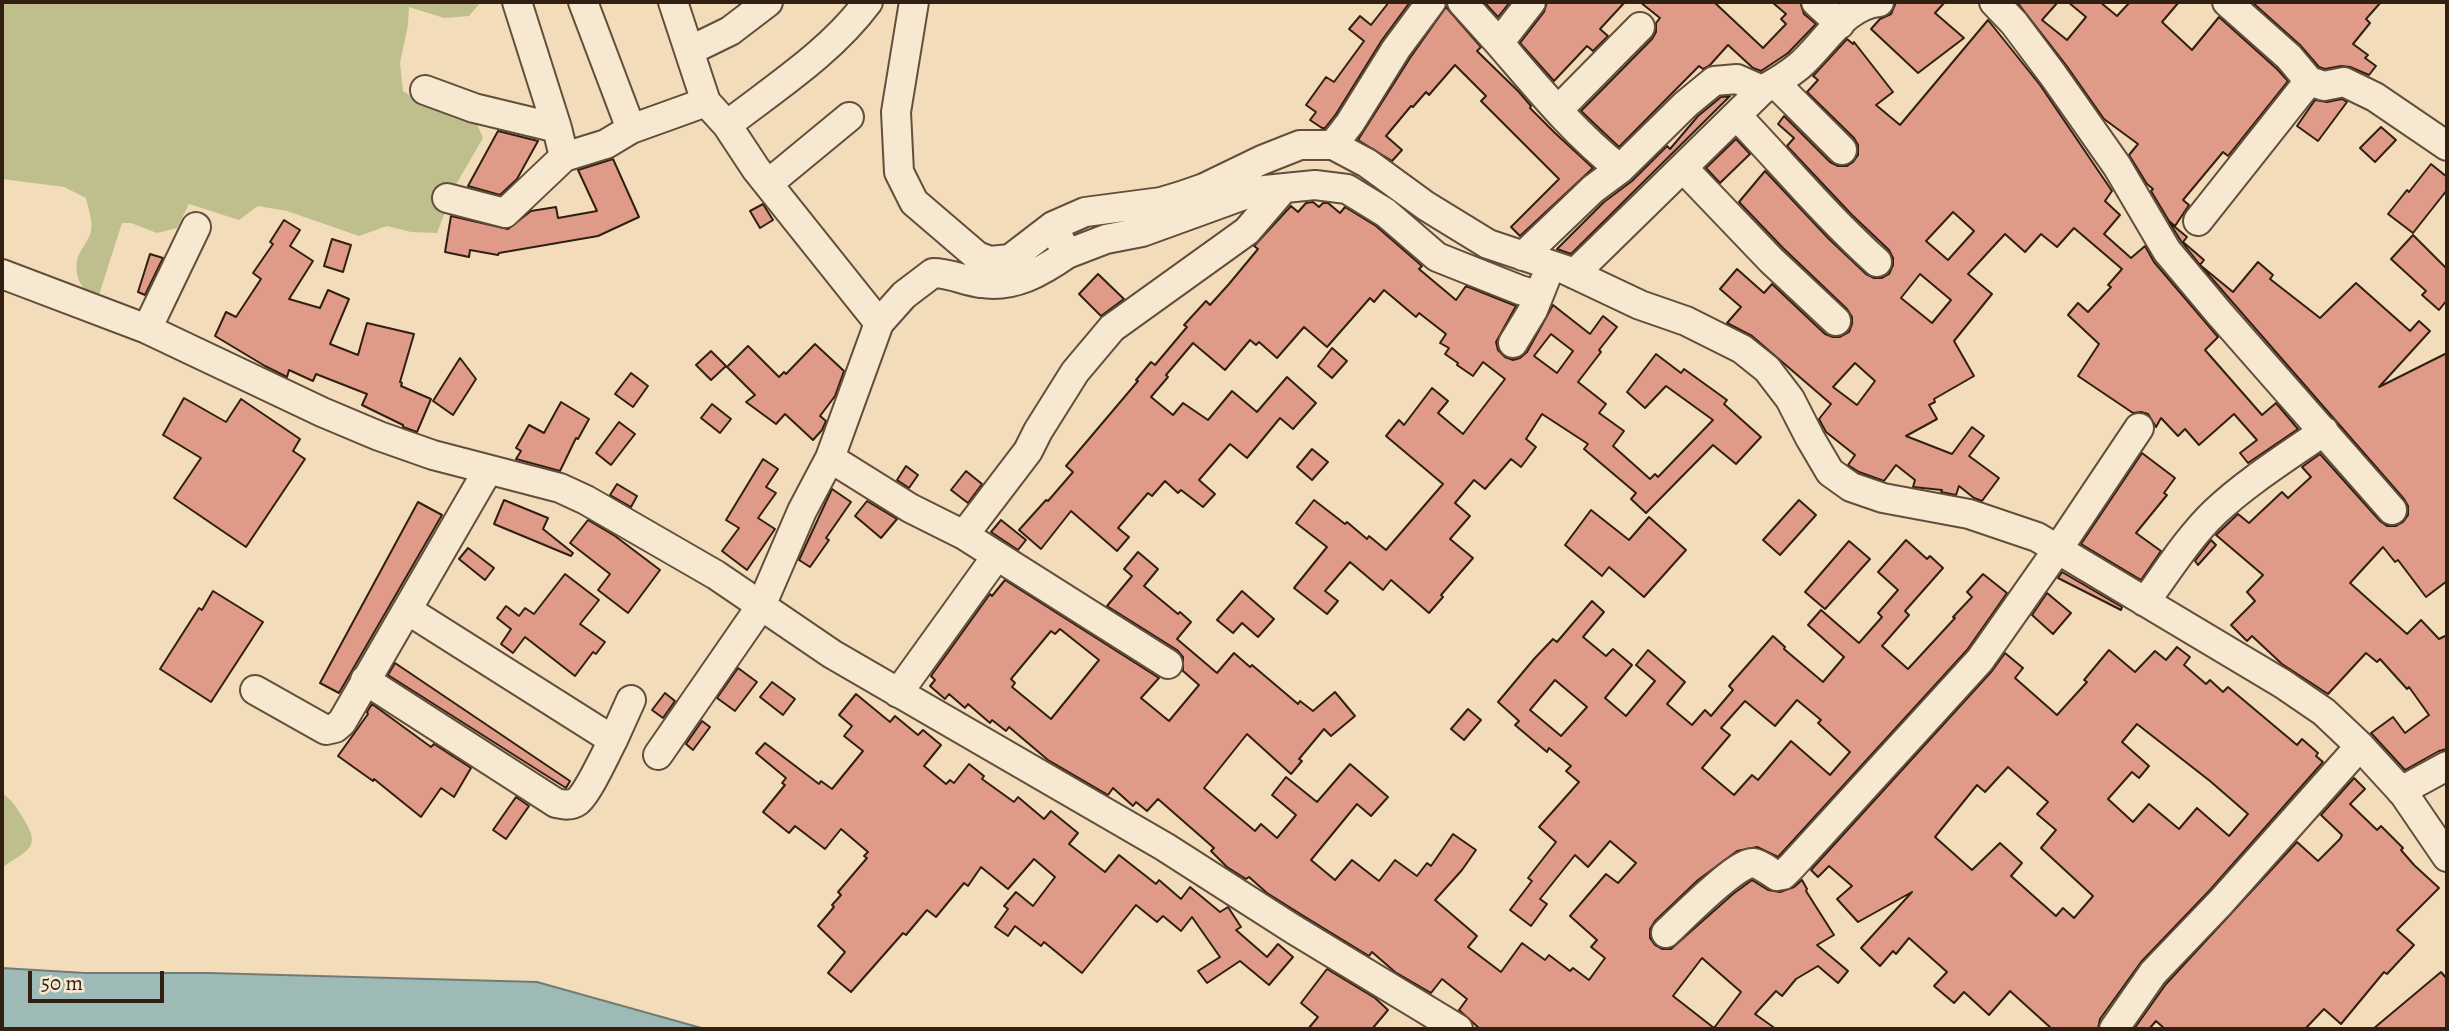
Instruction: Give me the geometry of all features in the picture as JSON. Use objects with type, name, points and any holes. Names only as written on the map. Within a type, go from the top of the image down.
[{"type":"street","points":[[517,2],[564,158]]},
{"type":"street","points":[[583,2],[631,129]]},
{"type":"street","points":[[673,2],[706,102],[727,125],[756,169],[879,323]]},
{"type":"street","points":[[690,51],[730,31],[768,2]]},
{"type":"street","points":[[727,125],[830,43],[858,16],[868,2]]},
{"type":"street","points":[[914,2],[896,112],[899,172],[914,202],[977,256],[990,261],[1010,259],[1053,226],[1085,212],[1161,202],[1204,188],[1300,145],[1333,145],[1367,163],[1426,206],[1488,244],[1563,270],[1640,305],[1686,321],[1742,349],[1767,369],[1790,399],[1830,472],[1851,487],[1883,498],[1945,508],[2001,523],[2037,537],[2232,651],[2324,712],[2360,746],[2401,791],[2447,857]]},
{"type":"street","points":[[1333,145],[1350,123],[1396,49],[1432,2]]},
{"type":"street","points":[[1462,2],[1558,110],[1599,153],[1620,169]]},
{"type":"street","points":[[1499,43],[1531,2]]},
{"type":"street","points":[[1816,2],[1840,24]]},
{"type":"street","points":[[1513,343],[1533,310],[1538,295],[1563,270],[1683,168],[1768,86],[1801,64],[1860,7],[1879,2]]},
{"type":"street","points":[[1994,2],[2014,23],[2109,155],[2168,251],[2392,510]]},
{"type":"street","points":[[2227,2],[2289,57],[2309,81],[2324,86],[2344,82],[2447,146]]},
{"type":"street","points":[[1558,110],[1640,27]]},
{"type":"street","points":[[1523,256],[1593,189],[1620,169],[1686,104],[1714,81],[1737,79],[1768,86],[1842,149]]},
{"type":"street","points":[[2198,221],[2309,81]]},
{"type":"street","points":[[425,90],[474,108],[557,128]]},
{"type":"street","points":[[447,198],[505,213],[564,158],[606,144],[631,129],[706,102]]},
{"type":"street","points":[[1737,116],[1784,170],[1877,262]]},
{"type":"street","points":[[769,183],[849,117]]},
{"type":"street","points":[[1683,168],[1771,260],[1836,321]]},
{"type":"street","points":[[658,755],[761,606],[802,511],[830,458],[879,323],[904,295],[933,273],[979,283],[999,284],[1021,280],[1046,269],[1067,254],[1106,239],[1142,232],[1255,191],[1315,185],[1347,189],[1386,213],[1437,257],[1538,295]]},
{"type":"street","points":[[964,535],[1028,451],[1075,372],[1112,328],[1247,231],[1283,189]]},
{"type":"street","points":[[1437,257],[1457,224]]},
{"type":"street","points":[[147,329],[196,226]]},
{"type":"street","points":[[1053,226],[1067,254]]},
{"type":"street","points":[[2,274],[147,329],[368,431],[433,455],[560,488],[586,500],[705,568],[832,654],[1166,847],[1293,929],[1458,1029]]},
{"type":"street","points":[[1666,933],[1723,880],[1748,863],[1755,863],[1777,876],[1783,875],[1792,866],[1980,660],[2138,428]]},
{"type":"street","points":[[2145,602],[2213,514],[2238,492],[2324,431]]},
{"type":"street","points":[[830,458],[910,508],[964,535],[1168,664]]},
{"type":"street","points":[[255,690],[326,730],[342,722],[409,611],[488,470]]},
{"type":"street","points":[[898,693],[996,557]]},
{"type":"street","points":[[409,611],[613,740]]},
{"type":"street","points":[[365,680],[556,803],[567,805],[577,802],[613,740],[631,700]]},
{"type":"street","points":[[2114,1029],[2153,974],[2360,746]]},
{"type":"street","points":[[2401,791],[2447,766]]},
{"type":"green space","points":[[2,2],[481,2],[469,16],[444,18],[409,7],[400,63],[403,91],[428,107],[476,122],[483,138],[455,186],[437,233],[411,232],[387,226],[359,236],[287,211],[258,206],[239,220],[189,204],[177,228],[157,233],[131,223],[122,223],[99,295],[92,294],[83,287],[76,270],[78,257],[91,231],[86,198],[64,187],[2,179]]},
{"type":"green space","points":[[2,793],[16,808],[32,836],[29,848],[2,868]]},
{"type":"water","points":[[2,968],[85,973],[209,973],[537,982],[705,1029],[2,1029]]},
{"type":"building","points":[[1389,2],[1410,2],[1382,40],[1336,114],[1325,128],[1322,128],[1310,120],[1316,112],[1306,105],[1326,77],[1334,82],[1364,41],[1349,29],[1360,16],[1371,25]]},
{"type":"building","points":[[1484,2],[1510,2],[1498,17]]},
{"type":"building","points":[[1547,2],[1625,2],[1600,29],[1608,36],[1593,51],[1587,46],[1554,81],[1520,43],[1544,12]]},
{"type":"building","points":[[1640,2],[1714,2],[1763,48],[1786,24],[1781,19],[1786,14],[1772,2],[1800,2],[1804,14],[1816,24],[1788,53],[1761,71],[1753,68],[1728,45],[1710,65],[1703,69],[1699,66],[1619,147],[1581,111],[1656,32],[1656,23],[1660,18]]},
{"type":"building","points":[[1896,2],[1945,2],[1935,13],[1964,38],[1918,73],[1871,29],[1880,19],[1891,14]]},
{"type":"building","points":[[2017,2],[2058,2],[2042,20],[2067,40],[2086,17],[2068,2],[2100,2],[2117,16],[2130,2],[2179,2],[2162,22],[2192,50],[2219,17],[2288,81],[2228,156],[2223,152],[2183,200],[2189,205],[2175,226],[2169,221],[2151,191],[2153,189],[2129,155],[2138,144],[2104,119]]},
{"type":"building","points":[[2252,2],[2381,2],[2366,19],[2370,23],[2353,44],[2368,55],[2365,58],[2376,66],[2369,75],[2350,67],[2319,67],[2300,45]]},
{"type":"building","points":[[1446,7],[1481,47],[1477,51],[1519,92],[1530,108],[1593,168],[1520,236],[1511,227],[1559,179],[1481,101],[1486,96],[1455,65],[1429,95],[1426,92],[1411,106],[1386,136],[1402,150],[1392,161],[1358,140]]},
{"type":"building","points":[[1988,20],[2040,85],[2112,191],[2105,201],[2120,215],[2104,234],[2131,258],[2145,246],[2154,262],[2218,337],[2205,350],[2262,415],[2276,403],[2298,429],[2248,463],[2240,453],[2257,440],[2234,414],[2199,445],[2185,429],[2178,436],[2161,418],[2156,427],[2148,414],[2133,413],[2078,376],[2099,344],[2068,315],[2078,303],[2088,312],[2111,287],[2108,285],[2122,269],[2074,228],[2057,247],[2041,234],[2025,252],[2005,234],[1968,274],[1992,294],[1954,341],[1974,376],[1934,399],[1935,402],[1929,405],[1937,419],[1906,436],[1952,454],[1972,427],[1984,436],[1969,456],[1999,478],[1982,501],[1959,486],[1956,495],[1941,492],[1942,490],[1913,487],[1915,480],[1896,465],[1884,481],[1848,465],[1855,455],[1826,432],[1819,419],[1831,404],[1752,336],[1727,323],[1741,307],[1720,289],[1737,269],[1764,293],[1772,284],[1825,334],[1840,337],[1849,332],[1852,317],[1847,309],[1739,202],[1765,171],[1866,274],[1882,278],[1889,274],[1893,265],[1889,250],[1787,146],[1794,138],[1778,124],[1784,116],[1830,162],[1847,166],[1853,162],[1858,155],[1858,145],[1854,138],[1807,92],[1818,80],[1813,76],[1847,39],[1853,44],[1854,42],[1893,92],[1876,105],[1900,125]],"holes":[[[1953,212],[1974,231],[1948,260],[1926,241]],[[1920,274],[1951,300],[1932,323],[1901,298]],[[1855,363],[1875,381],[1857,405],[1833,387]]]},
{"type":"building","points":[[1730,96],[1571,254],[1557,249],[1604,202],[1632,181],[1667,146],[1670,149],[1698,116],[1721,97]]},
{"type":"building","points":[[2342,99],[2347,102],[2318,141],[2297,126],[2315,100],[2327,102]]},
{"type":"building","points":[[2381,127],[2396,140],[2375,162],[2360,148]]},
{"type":"building","points":[[498,131],[538,141],[517,179],[500,195],[468,186]]},
{"type":"building","points":[[1736,139],[1750,154],[1720,183],[1706,168]]},
{"type":"building","points":[[613,159],[639,217],[598,236],[498,255],[470,250],[469,257],[445,252],[451,216],[508,229],[531,211],[556,207],[558,218],[597,211],[578,170]]},
{"type":"building","points":[[2431,164],[2447,177],[2447,190],[2413,233],[2388,214]]},
{"type":"building","points":[[1313,202],[1319,207],[1328,203],[1340,213],[1345,207],[1376,226],[1422,266],[1419,269],[1456,300],[1466,286],[1516,306],[1496,342],[1498,350],[1505,357],[1513,360],[1527,352],[1553,305],[1590,334],[1603,316],[1617,327],[1578,382],[1606,404],[1599,413],[1624,431],[1613,446],[1650,479],[1655,474],[1658,477],[1713,420],[1666,386],[1645,408],[1627,392],[1656,354],[1681,373],[1684,369],[1727,400],[1724,404],[1761,437],[1736,464],[1713,445],[1646,513],[1631,499],[1636,493],[1584,449],[1588,444],[1542,414],[1526,439],[1536,447],[1521,467],[1511,459],[1485,489],[1474,480],[1455,503],[1470,516],[1450,539],[1473,558],[1429,613],[1391,580],[1383,590],[1350,562],[1325,591],[1338,601],[1327,614],[1294,588],[1327,547],[1296,523],[1314,500],[1386,550],[1443,484],[1386,436],[1399,420],[1404,425],[1432,388],[1448,401],[1438,413],[1463,434],[1505,379],[1483,362],[1473,376],[1457,365],[1458,363],[1445,354],[1449,348],[1440,343],[1446,334],[1419,313],[1416,317],[1384,290],[1374,302],[1370,298],[1327,347],[1304,327],[1277,358],[1259,342],[1256,345],[1250,340],[1225,370],[1193,343],[1151,397],[1173,415],[1183,403],[1208,420],[1232,391],[1257,412],[1287,377],[1316,403],[1293,429],[1280,418],[1247,458],[1230,444],[1199,480],[1215,494],[1203,507],[1181,490],[1178,493],[1165,481],[1152,496],[1148,493],[1118,528],[1129,537],[1117,551],[1071,511],[1041,549],[1019,530],[1073,472],[1066,466],[1151,362],[1155,365],[1187,327],[1184,325],[1206,301],[1210,305],[1229,284],[1258,249],[1254,246],[1291,206],[1298,212],[1306,203]],"holes":[[[1551,334],[1573,351],[1557,373],[1534,356]]]},
{"type":"building","points":[[763,204],[773,220],[760,228],[750,211]]},
{"type":"building","points":[[284,220],[300,230],[290,246],[313,261],[289,299],[320,308],[328,290],[349,299],[330,344],[358,355],[367,323],[414,334],[400,382],[401,386],[431,399],[417,432],[362,405],[367,394],[316,374],[313,381],[289,370],[287,377],[215,336],[226,312],[236,317],[261,279],[253,273],[273,244],[270,242]]},
{"type":"building","points":[[2169,222],[2187,237],[2183,242],[2204,260],[2200,265],[2181,241]]},
{"type":"building","points":[[2413,235],[2447,269],[2447,300],[2439,310],[2422,295],[2426,291],[2391,259]]},
{"type":"building","points":[[332,239],[351,245],[343,272],[324,266]]},
{"type":"building","points":[[150,254],[163,258],[145,295],[138,292]]},
{"type":"building","points":[[2258,262],[2273,275],[2270,279],[2320,318],[2356,283],[2410,331],[2419,321],[2430,331],[2379,387],[2447,353],[2447,581],[2426,597],[2398,560],[2395,562],[2383,547],[2350,583],[2407,634],[2421,620],[2439,639],[2447,635],[2447,749],[2405,770],[2371,733],[2393,717],[2405,733],[2429,715],[2409,687],[2407,689],[2380,659],[2377,662],[2366,653],[2328,694],[2282,664],[2252,636],[2247,641],[2231,625],[2255,601],[2247,592],[2263,575],[2216,535],[2238,514],[2249,523],[2282,492],[2288,498],[2311,477],[2302,467],[2320,454],[2387,526],[2396,526],[2408,515],[2408,506],[2404,499],[2200,265],[2233,292]]},
{"type":"building","points":[[1098,274],[1124,299],[1101,316],[1079,294]]},
{"type":"building","points":[[815,344],[844,371],[835,396],[820,416],[826,421],[822,430],[813,440],[785,414],[776,424],[746,402],[755,395],[727,367],[748,346],[779,377],[784,372],[786,374]]},
{"type":"building","points":[[1332,348],[1347,361],[1332,378],[1318,366]]},
{"type":"building","points":[[711,351],[726,366],[711,380],[696,365]]},
{"type":"building","points":[[460,358],[476,379],[453,415],[433,401]]},
{"type":"building","points":[[631,373],[648,386],[633,407],[615,394]]},
{"type":"building","points":[[184,398],[226,422],[241,399],[300,439],[293,451],[305,459],[246,547],[174,498],[201,458],[163,435]]},
{"type":"building","points":[[561,402],[589,419],[560,471],[516,459],[521,451],[516,448],[529,425],[544,433]]},
{"type":"building","points":[[712,404],[731,419],[720,433],[701,418]]},
{"type":"building","points":[[619,422],[635,434],[611,465],[596,453]]},
{"type":"building","points":[[1312,449],[1328,462],[1312,480],[1297,467]]},
{"type":"building","points":[[2142,453],[2175,478],[2164,493],[2167,495],[2136,533],[2161,551],[2141,580],[2081,544]]},
{"type":"building","points":[[763,459],[778,469],[766,487],[776,493],[758,518],[775,529],[747,570],[722,551],[739,528],[726,520]]},
{"type":"building","points":[[906,466],[918,475],[909,488],[897,480]]},
{"type":"building","points":[[966,471],[982,484],[968,503],[951,490]]},
{"type":"building","points":[[617,484],[637,496],[631,507],[610,495]]},
{"type":"building","points":[[832,489],[851,502],[810,567],[799,560]]},
{"type":"building","points":[[504,500],[548,518],[543,529],[573,553],[571,556],[494,524]]},
{"type":"building","points":[[1799,500],[1816,515],[1780,555],[1763,540]]},
{"type":"building","points":[[867,501],[897,519],[881,538],[855,516]]},
{"type":"building","points":[[418,502],[442,515],[339,693],[320,683]]},
{"type":"building","points":[[1591,510],[1629,540],[1649,517],[1686,550],[1644,597],[1609,567],[1602,576],[1565,545]]},
{"type":"building","points":[[588,520],[615,536],[660,570],[628,613],[598,590],[610,574],[570,543]]},
{"type":"building","points":[[1001,520],[1026,540],[1018,550],[991,532]]},
{"type":"building","points":[[1906,540],[1927,559],[1930,556],[1943,568],[1905,611],[1909,615],[1882,646],[1908,669],[1972,597],[1967,592],[1983,574],[2007,593],[1967,650],[1778,857],[1757,847],[1737,851],[1698,880],[1650,929],[1650,938],[1655,945],[1662,949],[1671,949],[1752,880],[1768,890],[1780,892],[1794,887],[1802,880],[1834,935],[1817,945],[1848,971],[1838,983],[1818,966],[1796,979],[1782,996],[1776,991],[1755,1014],[1776,1029],[1480,1029],[1459,1010],[1467,999],[1442,979],[1431,993],[1395,972],[1372,952],[1369,956],[1267,893],[1249,877],[1246,879],[1227,867],[1211,851],[1214,848],[1158,799],[1147,811],[1136,802],[1133,806],[1113,788],[1108,795],[1048,760],[1009,727],[1006,731],[992,720],[990,723],[968,704],[965,708],[949,694],[945,699],[930,686],[935,680],[931,676],[990,594],[992,596],[1005,580],[1159,678],[1141,698],[1169,721],[1199,685],[1183,671],[1183,657],[1177,650],[1107,606],[1132,576],[1124,569],[1138,552],[1158,569],[1144,586],[1191,622],[1177,639],[1217,673],[1234,653],[1298,704],[1300,701],[1313,711],[1335,692],[1355,716],[1331,736],[1324,729],[1299,759],[1302,761],[1291,774],[1247,734],[1204,788],[1255,831],[1261,824],[1277,838],[1296,815],[1272,795],[1286,777],[1317,802],[1350,764],[1388,797],[1371,816],[1357,804],[1311,860],[1335,880],[1352,860],[1379,881],[1395,860],[1417,876],[1427,863],[1431,866],[1453,834],[1476,850],[1435,900],[1477,936],[1468,947],[1501,972],[1522,943],[1545,960],[1549,955],[1570,971],[1573,968],[1589,980],[1605,958],[1591,947],[1597,940],[1570,916],[1606,874],[1618,883],[1636,863],[1610,841],[1588,867],[1575,855],[1540,899],[1547,904],[1531,926],[1510,910],[1532,881],[1528,878],[1556,842],[1539,827],[1579,782],[1566,771],[1571,766],[1549,748],[1547,752],[1515,725],[1519,721],[1498,702],[1534,659],[1553,639],[1557,642],[1592,601],[1604,612],[1583,637],[1606,656],[1613,649],[1632,665],[1605,698],[1626,716],[1655,681],[1636,665],[1648,650],[1685,682],[1667,704],[1692,725],[1705,710],[1711,716],[1733,690],[1729,686],[1773,636],[1784,649],[1823,682],[1844,657],[1808,625],[1821,610],[1859,643],[1882,617],[1878,613],[1898,590],[1878,572]],"holes":[[[1060,629],[1099,660],[1051,719],[1012,687],[1015,683],[1011,679],[1051,631],[1055,634]],[[1555,680],[1587,707],[1561,736],[1530,710]],[[1797,700],[1821,720],[1818,723],[1850,752],[1830,775],[1791,741],[1758,780],[1752,775],[1734,795],[1702,768],[1730,735],[1721,728],[1745,701],[1775,726]],[[1702,958],[1741,992],[1714,1028],[1673,996]]]},
{"type":"building","points":[[2211,540],[2216,545],[2198,565],[2195,561]]},
{"type":"building","points":[[1849,541],[1870,559],[1825,609],[1805,592]]},
{"type":"building","points":[[468,548],[494,568],[485,580],[459,559]]},
{"type":"building","points":[[2062,572],[2122,607],[2121,610],[2058,578]]},
{"type":"building","points":[[565,574],[599,600],[580,624],[605,642],[596,654],[593,652],[575,676],[525,637],[513,653],[501,644],[511,629],[497,618],[506,606],[519,616],[525,608],[534,614]]},
{"type":"building","points":[[213,591],[263,622],[211,702],[160,669]]},
{"type":"building","points":[[1242,591],[1274,619],[1258,637],[1242,623],[1233,633],[1217,620]]},
{"type":"building","points":[[2047,593],[2071,613],[2053,634],[2032,615]]},
{"type":"building","points":[[2177,647],[2190,657],[2184,665],[2206,684],[2210,680],[2223,692],[2228,687],[2297,745],[2302,739],[2318,753],[2316,756],[2323,762],[2209,891],[2141,962],[2100,1019],[2098,1029],[2052,1029],[2010,991],[1989,1015],[1964,992],[1954,1003],[1934,986],[1947,972],[1909,938],[1896,954],[1893,951],[1880,966],[1861,948],[1912,892],[1858,922],[1837,899],[1852,886],[1829,866],[1818,877],[1811,870],[1992,671],[2005,653],[2023,668],[2015,678],[2057,715],[2087,682],[2084,680],[2109,650],[2135,672],[2155,651],[2166,660]],"holes":[[[2137,724],[2248,814],[2229,836],[2197,808],[2179,829],[2149,804],[2133,822],[2108,799],[2132,772],[2139,778],[2149,766],[2122,742]],[[2008,767],[2048,802],[2037,814],[2056,830],[2041,848],[2093,896],[2074,918],[2063,908],[2056,916],[2011,876],[2022,863],[2000,843],[1972,870],[1935,837],[1977,785],[1985,792]]]},
{"type":"building","points":[[395,663],[570,781],[566,788],[388,675]]},
{"type":"building","points":[[738,668],[757,682],[735,711],[717,698]]},
{"type":"building","points":[[772,682],[795,699],[783,715],[760,697]]},
{"type":"building","points":[[665,693],[675,701],[663,718],[652,710]]},
{"type":"building","points":[[856,694],[890,722],[895,716],[918,735],[923,730],[941,745],[924,766],[946,784],[950,780],[954,783],[969,764],[984,776],[982,779],[1014,802],[1018,797],[1044,819],[1051,811],[1078,833],[1069,844],[1105,872],[1119,855],[1156,884],[1159,880],[1181,899],[1190,887],[1220,912],[1228,907],[1241,927],[1236,930],[1267,957],[1278,944],[1293,957],[1269,985],[1240,961],[1207,983],[1198,971],[1220,957],[1192,917],[1181,931],[1163,916],[1157,922],[1136,905],[1082,973],[1044,942],[1041,946],[1015,926],[1008,936],[995,927],[1008,909],[1004,906],[1016,892],[1033,906],[1055,877],[1034,859],[1008,889],[981,867],[968,886],[964,883],[936,917],[927,910],[906,935],[903,933],[851,992],[828,973],[845,952],[818,926],[834,907],[832,905],[841,895],[838,892],[867,858],[864,856],[868,852],[841,829],[825,849],[795,826],[789,833],[763,812],[785,785],[782,783],[786,778],[756,753],[765,743],[819,784],[821,781],[832,789],[863,751],[844,736],[852,726],[839,715]]},
{"type":"building","points":[[372,704],[431,747],[434,744],[471,768],[454,797],[441,788],[421,817],[374,779],[373,781],[338,756],[368,714]]},
{"type":"building","points":[[1468,709],[1481,720],[1464,740],[1451,729]]},
{"type":"building","points":[[702,721],[710,727],[693,750],[686,744]]},
{"type":"building","points":[[2354,778],[2365,789],[2350,804],[2377,830],[2381,826],[2403,848],[2401,850],[2414,865],[2439,888],[2397,930],[2414,945],[2387,974],[2384,972],[2341,1024],[2324,1009],[2305,1029],[2165,1029],[2156,1021],[2149,1029],[2134,1029],[2166,984],[2297,842],[2318,861],[2340,839],[2342,835],[2321,815]]},
{"type":"building","points":[[516,797],[529,806],[506,839],[493,830]]},
{"type":"building","points":[[1327,969],[1375,998],[1388,1010],[1372,1029],[1308,1029],[1318,1017],[1301,1003]]},
{"type":"building","points":[[2441,972],[2447,979],[2447,1029],[2373,1029]]}]
